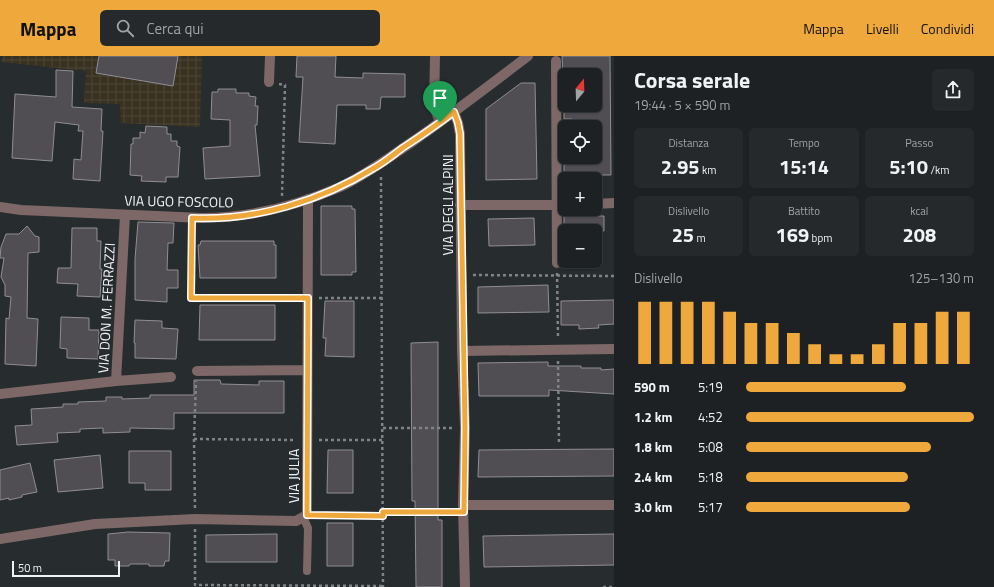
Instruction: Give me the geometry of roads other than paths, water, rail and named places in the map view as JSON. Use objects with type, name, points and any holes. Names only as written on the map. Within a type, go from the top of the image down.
[{"type":"street","points":[[269,82],[270,56]]},
{"type":"street","points":[[435,56],[434,107],[440,122]]},
{"type":"street","name":"VIA UGO FOSCOLO","points":[[0,206],[21,210],[192,218],[225,218],[247,215],[281,207],[308,199],[341,186],[375,168],[454,112],[528,56]]},
{"type":"street","points":[[556,61],[560,172]]},
{"type":"street","name":"VIA DEGLI ALPINI","points":[[454,112],[460,134],[462,351],[465,428],[465,587]]},
{"type":"street","name":"VIA JULIA","points":[[0,539],[95,524],[195,519],[296,521],[305,516],[307,440],[308,199]]},
{"type":"street","points":[[602,204],[614,203]]},
{"type":"street","points":[[460,205],[558,205]]},
{"type":"street","name":"VIA DON M. FERRAZZI","points":[[0,394],[116,381],[124,215]]},
{"type":"street","points":[[557,263],[560,216]]},
{"type":"street","points":[[462,351],[614,349]]},
{"type":"street","points":[[197,371],[307,370]]},
{"type":"street","points":[[116,381],[171,377]]},
{"type":"street","points":[[464,509],[614,505]]},
{"type":"lane","points":[[305,516],[308,528],[307,571]]}]
